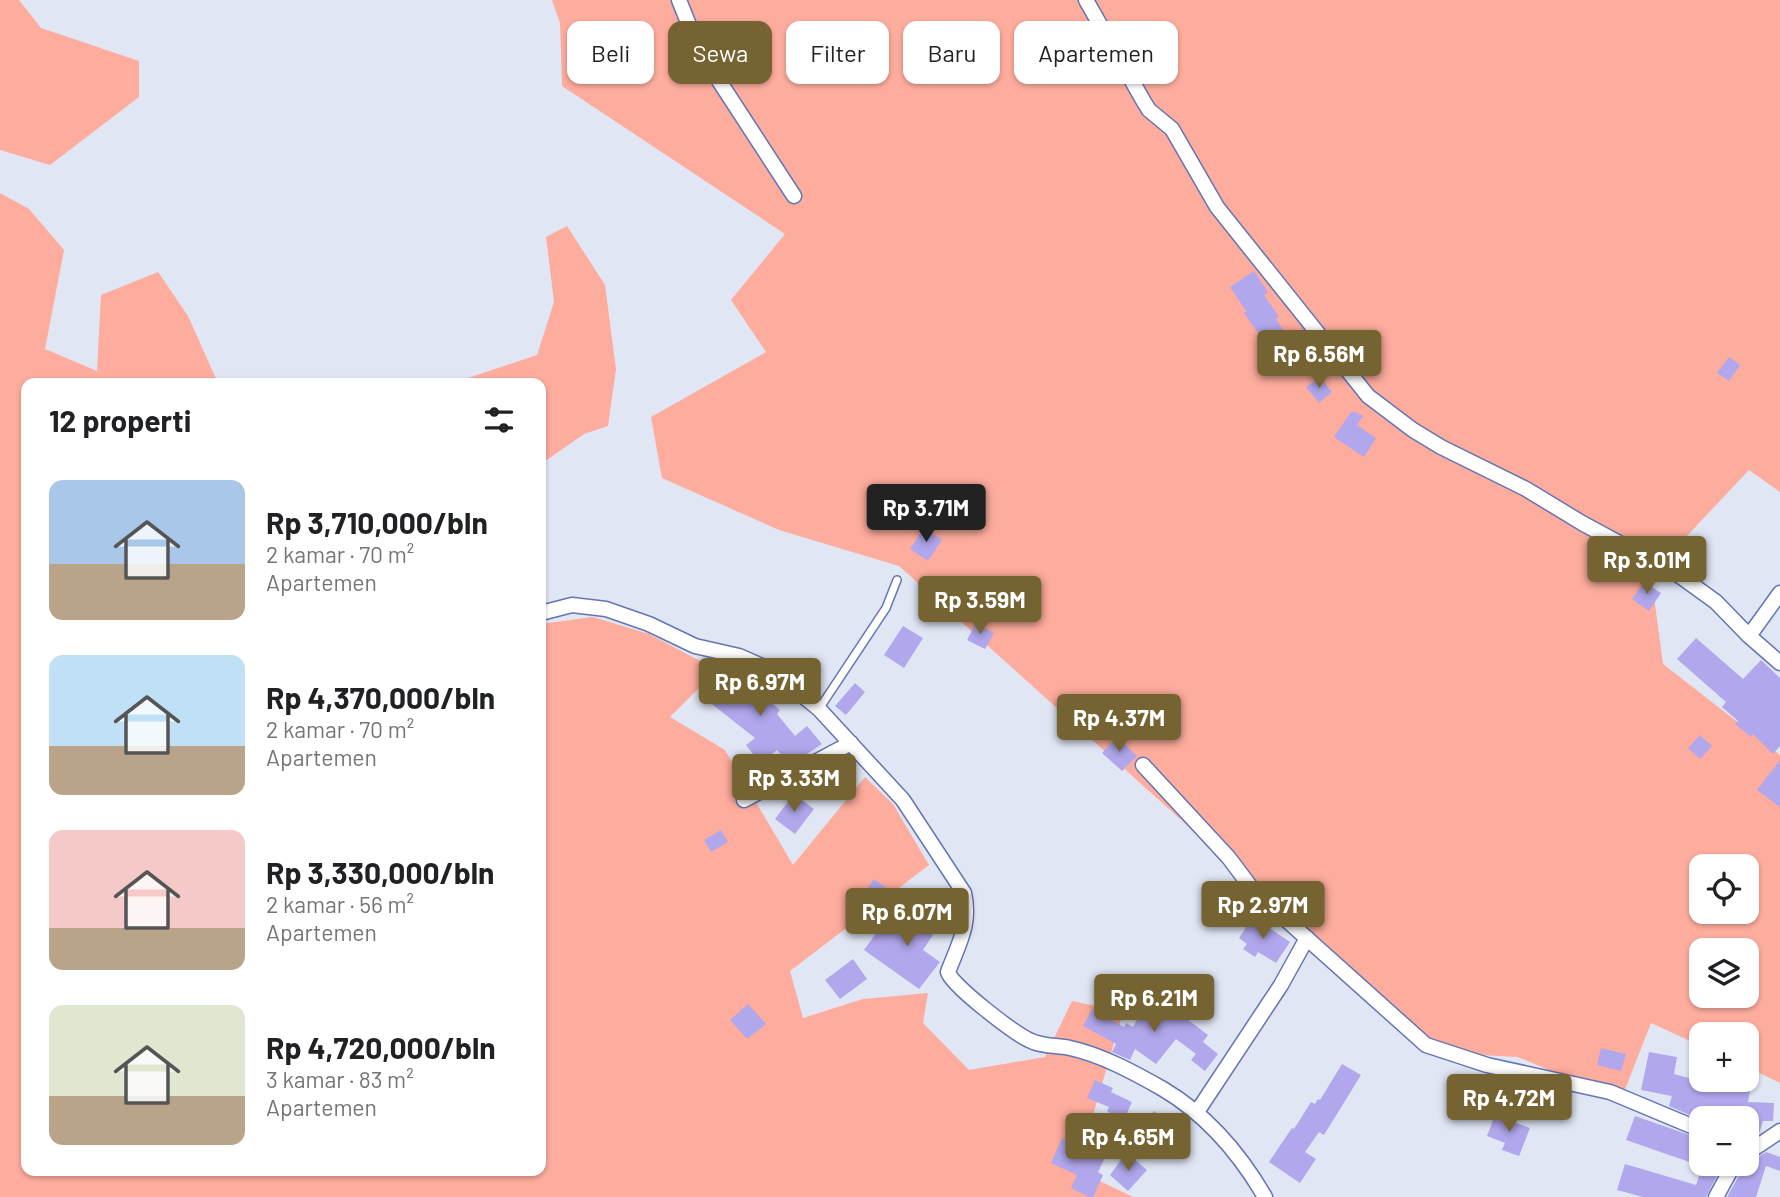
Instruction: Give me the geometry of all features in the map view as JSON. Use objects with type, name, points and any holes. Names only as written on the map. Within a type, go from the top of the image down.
[{"type":"street","points":[[678,0],[699,50],[794,196]]},
{"type":"street","points":[[1086,0],[1149,110],[1172,129],[1217,207],[1368,396],[1413,430],[1526,489],[1680,576],[1716,602],[1780,663]]},
{"type":"street","points":[[1749,636],[1780,593]]},
{"type":"street","points":[[546,612],[572,605],[606,609],[649,624],[695,646],[753,660],[786,681],[820,709],[903,800],[964,893],[968,909],[967,924],[948,972],[951,979],[1027,1039],[1040,1044],[1069,1048],[1115,1064],[1163,1089],[1197,1112],[1231,1148],[1265,1197]]},
{"type":"street","points":[[744,800],[851,743]]},
{"type":"street","points":[[1143,765],[1229,858],[1253,890],[1432,1049],[1488,1065],[1610,1091],[1689,1125]]},
{"type":"street","points":[[1197,1112],[1281,985],[1307,938]]},
{"type":"street","points":[[1759,1146],[1780,1132]]},
{"type":"street","points":[[1716,1197],[1727,1176]]},
{"type":"lane","points":[[820,709],[886,608],[897,580]]},
{"type":"shaded area","points":[[0,0],[19,0],[41,28],[139,61],[139,97],[50,165],[0,150]]},
{"type":"shaded area","points":[[552,0],[1780,0],[1780,492],[1749,470],[1651,574],[1663,664],[1780,755],[1780,1083],[1759,1073],[1759,1022],[1689,1022],[1689,1040],[1651,1023],[1621,1100],[1518,1057],[1440,1053],[899,566],[779,530],[662,478],[651,417],[766,352],[731,300],[785,234],[562,86],[560,23]]},
{"type":"shaded area","points":[[0,193],[29,209],[64,250],[45,349],[97,371],[101,295],[158,272],[188,316],[216,378],[21,378],[21,1176],[546,1176],[546,623],[593,617],[649,634],[717,670],[670,717],[725,750],[793,865],[865,777],[893,804],[929,865],[790,971],[803,1018],[863,999],[928,993],[923,1023],[969,1070],[1045,1057],[1072,1001],[1123,1012],[1077,1170],[1133,1197],[0,1197]]},
{"type":"shaded area","points":[[567,226],[605,285],[616,369],[608,426],[584,434],[546,461],[546,378],[468,378],[537,355],[554,302],[546,237]]},
{"type":"building","points":[[1254,271],[1268,292],[1264,295],[1279,317],[1276,319],[1287,336],[1269,349],[1230,287]]},
{"type":"building","points":[[1729,357],[1740,365],[1729,381],[1717,373]]},
{"type":"building","points":[[1320,377],[1332,392],[1319,403],[1306,387]]},
{"type":"building","points":[[1351,412],[1363,416],[1357,425],[1376,438],[1364,457],[1334,437]]},
{"type":"building","points":[[924,528],[942,540],[928,561],[910,549]]},
{"type":"building","points":[[1644,582],[1661,593],[1649,611],[1632,599]]},
{"type":"building","points":[[976,623],[994,633],[985,649],[967,640]]},
{"type":"building","points":[[903,626],[923,638],[904,668],[884,655]]},
{"type":"building","points":[[1696,638],[1743,679],[1761,660],[1780,678],[1780,746],[1773,754],[1753,734],[1751,737],[1735,724],[1738,721],[1722,707],[1726,702],[1677,659]]},
{"type":"building","points":[[737,665],[768,689],[763,695],[780,710],[777,714],[795,736],[807,726],[822,744],[790,765],[777,750],[760,763],[746,745],[755,738],[703,697],[714,683],[720,687]]},
{"type":"building","points":[[855,683],[865,692],[846,715],[835,706]]},
{"type":"building","points":[[1700,735],[1712,746],[1700,759],[1688,748]]},
{"type":"building","points":[[1117,737],[1137,756],[1122,771],[1102,753]]},
{"type":"building","points":[[1780,760],[1780,807],[1757,790]]},
{"type":"building","points":[[794,794],[814,809],[795,834],[775,819]]},
{"type":"building","points":[[721,830],[728,842],[711,852],[704,840]]},
{"type":"building","points":[[874,879],[895,894],[883,911],[862,896]]},
{"type":"building","points":[[918,908],[940,924],[923,950],[940,962],[919,989],[864,950],[884,922],[899,932]]},
{"type":"building","points":[[1253,917],[1290,942],[1276,963],[1258,952],[1255,957],[1243,949],[1247,944],[1239,938]]},
{"type":"building","points":[[853,959],[867,979],[840,999],[825,980]]},
{"type":"building","points":[[1160,993],[1181,1010],[1179,1013],[1208,1035],[1203,1042],[1218,1054],[1205,1071],[1191,1060],[1196,1054],[1176,1039],[1156,1064],[1135,1049],[1130,1060],[1112,1052],[1116,1044],[1083,1026],[1092,1009],[1124,1027],[1126,1023],[1133,1027]]},
{"type":"building","points":[[748,1004],[766,1024],[747,1039],[730,1020]]},
{"type":"building","points":[[1601,1048],[1626,1054],[1621,1071],[1597,1065]]},
{"type":"building","points":[[1649,1052],[1677,1057],[1674,1074],[1689,1078],[1689,1092],[1750,1092],[1748,1102],[1774,1103],[1773,1121],[1763,1121],[1759,1133],[1759,1106],[1689,1106],[1689,1115],[1669,1106],[1672,1096],[1641,1090]]},
{"type":"building","points":[[1342,1064],[1361,1075],[1324,1135],[1319,1132],[1305,1152],[1316,1159],[1300,1183],[1269,1162],[1311,1102],[1315,1104],[1320,1100]]},
{"type":"building","points":[[1492,1076],[1515,1081],[1510,1097],[1488,1091]]},
{"type":"building","points":[[1095,1080],[1113,1088],[1111,1092],[1132,1102],[1123,1122],[1107,1111],[1109,1107],[1087,1098]]},
{"type":"building","points":[[1154,1111],[1170,1122],[1155,1143],[1139,1133]]},
{"type":"building","points":[[1495,1115],[1530,1128],[1519,1156],[1502,1150],[1505,1143],[1487,1136]]},
{"type":"building","points":[[1635,1116],[1689,1135],[1689,1162],[1626,1140]]},
{"type":"building","points":[[1104,1133],[1113,1141],[1098,1172],[1103,1175],[1093,1197],[1089,1197],[1071,1188],[1077,1175],[1051,1163],[1062,1138],[1097,1151]]},
{"type":"building","points":[[1766,1152],[1780,1157],[1780,1171],[1766,1166],[1756,1197],[1727,1197],[1739,1176],[1759,1176],[1759,1157]]},
{"type":"building","points":[[1124,1156],[1135,1160],[1147,1170],[1128,1191],[1110,1175]]},
{"type":"building","points":[[1625,1164],[1696,1185],[1699,1176],[1717,1176],[1706,1197],[1643,1197],[1617,1190]]}]
